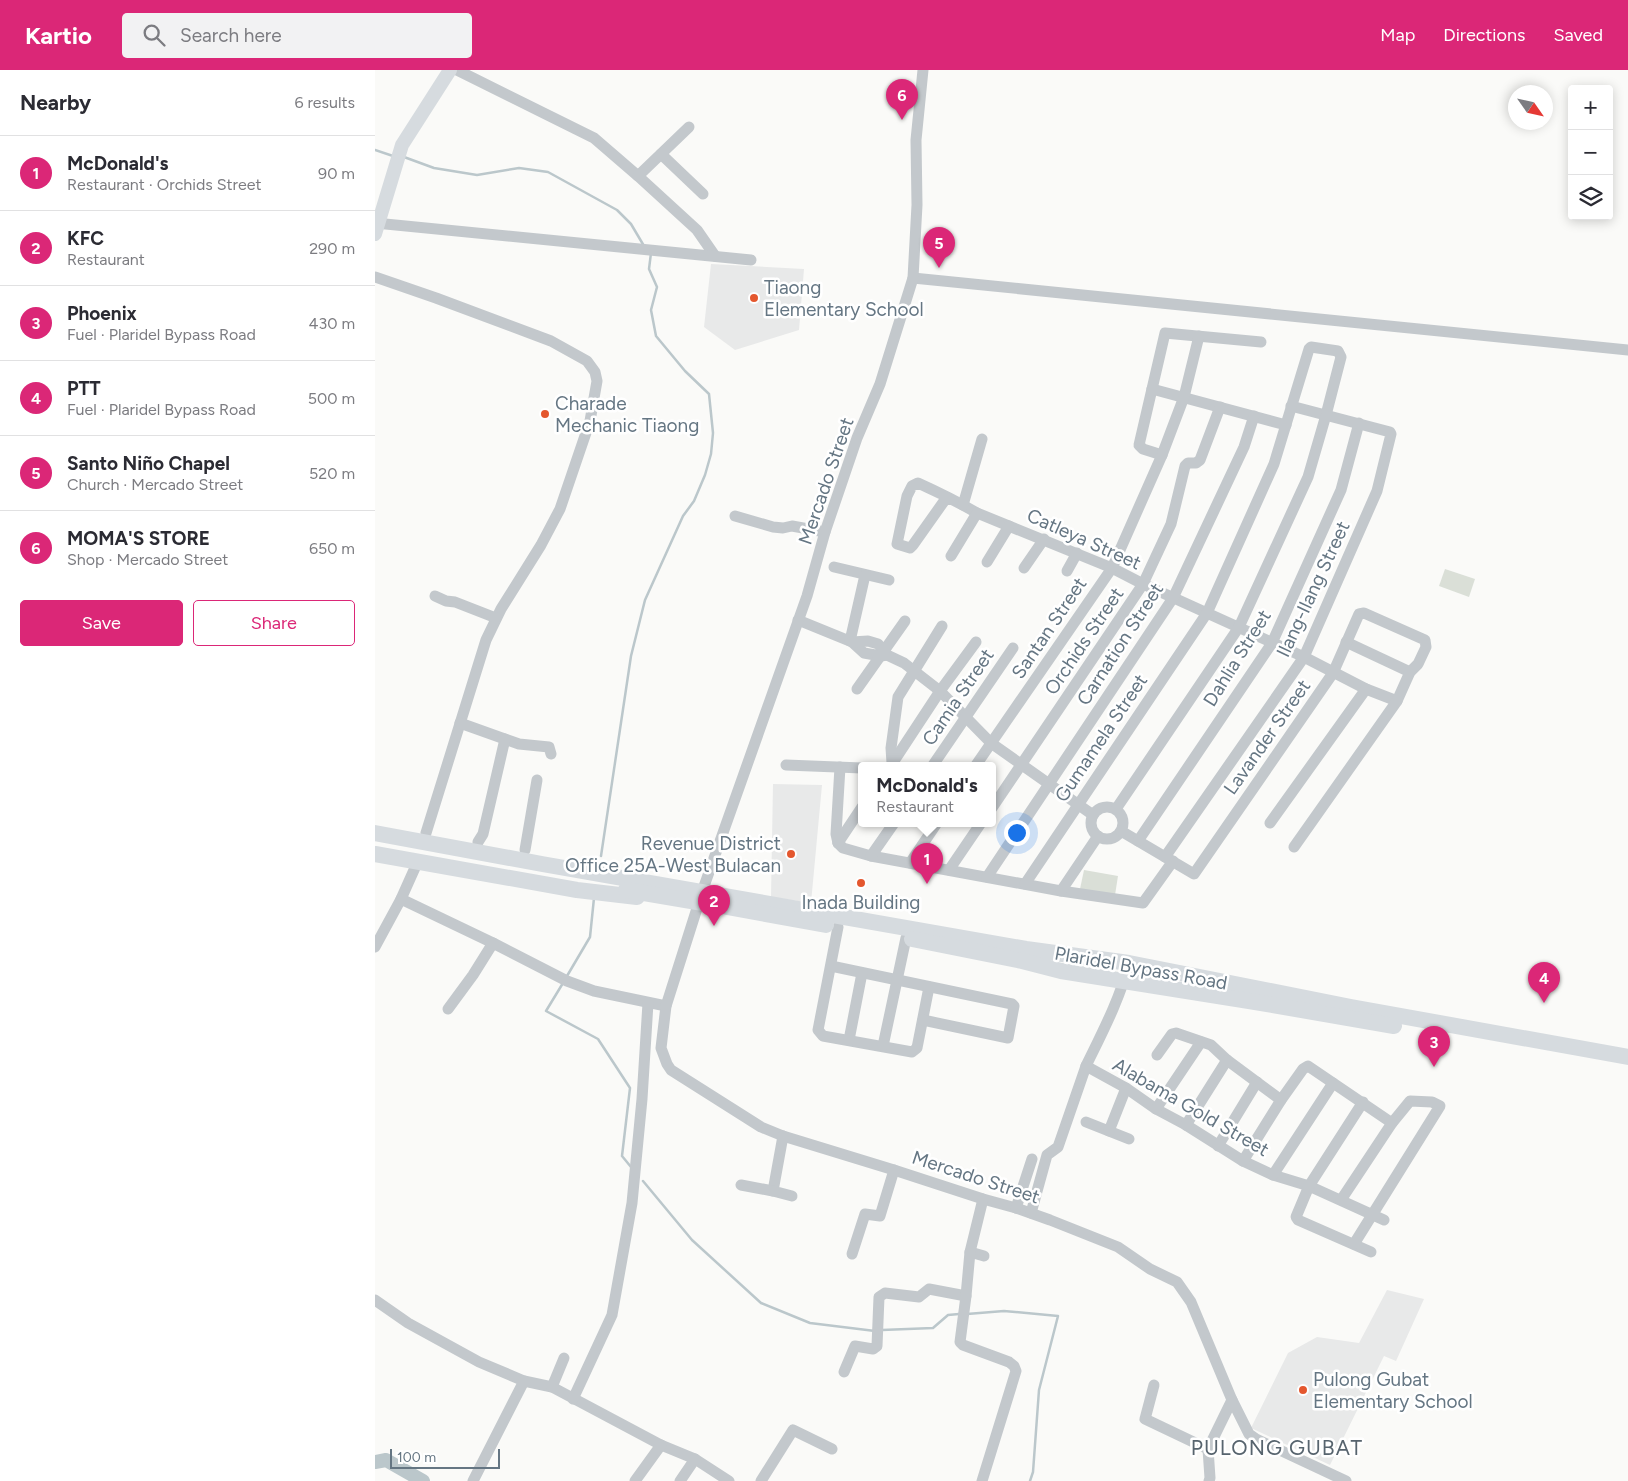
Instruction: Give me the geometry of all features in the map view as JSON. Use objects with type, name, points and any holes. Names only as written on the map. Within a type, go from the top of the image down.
[{"type":"highway","points":[[375,823],[418,846]]},
{"type":"highway","points":[[375,833],[418,846]]},
{"type":"highway","points":[[375,854],[418,846],[478,842],[579,861],[653,883]]},
{"type":"highway","points":[[375,843],[418,846],[653,883]]},
{"type":"highway","name":"Plaridel Bypass Road","points":[[418,846],[577,890],[631,898],[701,897],[1026,949],[1129,963],[1333,1004],[1628,1057]]},
{"type":"highway","name":"Plaridel Bypass Road","points":[[653,883],[701,897],[839,927],[906,938],[1061,971],[1249,1001],[1628,1067]]},
{"type":"main road","points":[[376,227],[402,145],[450,70]]},
{"type":"street","points":[[457,70],[594,138],[697,230],[715,256]]},
{"type":"street","name":"Mercado Street","points":[[923,70],[916,140],[917,205],[913,278],[880,384],[857,438],[798,620],[693,917],[666,1006],[661,1048],[669,1067],[761,1127],[783,1136],[1031,1213],[1118,1247],[1150,1269],[1177,1282],[1191,1302],[1232,1400],[1249,1434],[1346,1481]]},
{"type":"street","points":[[638,176],[689,127]]},
{"type":"street","points":[[661,154],[703,194]]},
{"type":"street","points":[[376,227],[751,260]]},
{"type":"street","points":[[375,277],[551,341],[587,361],[595,372],[597,381],[590,421],[560,508],[541,545],[490,629],[401,898],[375,947]]},
{"type":"street","points":[[913,278],[1628,350]]},
{"type":"street","points":[[1162,455],[1143,449],[1139,444],[1165,333],[1261,342]]},
{"type":"street","name":"Santan Street","points":[[978,762],[1111,568],[1162,455],[1184,397],[1199,336]]},
{"type":"street","name":"Gumamela Street","points":[[1025,884],[1207,613],[1274,464],[1311,347],[1338,351],[1341,356],[1326,415]]},
{"type":"street","points":[[1152,389],[1286,424]]},
{"type":"street","name":"Ilang-Ilang Street","points":[[1061,891],[1143,903],[1169,859],[1304,657],[1377,491],[1390,432],[1291,406]]},
{"type":"street","name":"Orchids Street","points":[[996,802],[1143,584],[1171,524],[1185,466],[1188,463],[1196,463],[1200,460],[1220,407]]},
{"type":"street","points":[[1116,809],[1239,627],[1308,477],[1326,415]]},
{"type":"street","name":"Carnation Street","points":[[987,877],[1173,598],[1244,447],[1254,416]]},
{"type":"street","name":"Dahlia Street","points":[[1138,841],[1272,643],[1341,490],[1359,423]]},
{"type":"street","points":[[963,505],[982,439]]},
{"type":"street","name":"Catleya Street","points":[[947,497],[910,548],[897,544],[907,496],[911,486],[918,483],[947,497],[963,505],[977,513],[1045,539],[1111,568],[1304,657],[1366,689],[1397,701]]},
{"type":"street","points":[[951,556],[977,513]]},
{"type":"street","points":[[735,516],[773,527],[783,528],[792,526],[825,532]]},
{"type":"street","points":[[987,562],[1009,526]]},
{"type":"street","points":[[1024,568],[1045,539]]},
{"type":"street","points":[[1067,571],[1077,553]]},
{"type":"street","points":[[834,567],[889,580]]},
{"type":"street","points":[[851,642],[865,575]]},
{"type":"street","points":[[435,596],[496,618]]},
{"type":"street","name":"Lavander Street","points":[[1169,859],[1194,874],[1333,673],[1359,614],[1364,613],[1425,640],[1427,647],[1418,664],[1410,672]]},
{"type":"street","points":[[798,620],[851,642],[869,641],[879,644],[884,653],[904,663],[940,691],[991,743],[1093,815]]},
{"type":"street","points":[[857,689],[905,621]]},
{"type":"street","points":[[891,762],[898,696],[942,626]]},
{"type":"street","points":[[892,762],[940,691],[976,642]]},
{"type":"street","points":[[1294,848],[1397,701],[1410,672],[1346,642]]},
{"type":"street","name":"Camia Street","points":[[935,762],[1013,648]]},
{"type":"street","points":[[1270,823],[1366,689]]},
{"type":"street","points":[[460,722],[519,744],[549,747],[551,754]]},
{"type":"street","points":[[478,842],[483,834],[505,739]]},
{"type":"street","points":[[786,765],[858,768]]},
{"type":"street","points":[[839,767],[836,834],[838,843],[843,848],[871,856],[1061,891],[1098,836]]},
{"type":"street","points":[[525,850],[537,780]]},
{"type":"street","points":[[1106,806],[1116,809],[1120,812],[1123,821],[1121,831],[1118,835],[1108,839],[1098,836],[1091,824],[1093,815],[1096,811],[1106,806]]},
{"type":"street","points":[[838,843],[858,813]]},
{"type":"street","points":[[871,856],[891,827]]},
{"type":"street","points":[[910,863],[934,827]]},
{"type":"street","points":[[949,870],[978,827]]},
{"type":"street","points":[[1121,831],[1169,859]]},
{"type":"street","points":[[401,898],[567,981],[594,991],[666,1006]]},
{"type":"street","points":[[839,927],[818,1030],[823,1036],[912,1052],[917,1048],[929,987]]},
{"type":"street","points":[[883,1046],[906,938]]},
{"type":"street","points":[[448,1009],[473,975],[493,943]]},
{"type":"street","name":"Alabama Gold Street","points":[[1129,963],[1125,981],[1086,1066],[1126,1088],[1156,1109],[1186,1125],[1243,1161],[1273,1175],[1309,1186],[1384,1220]]},
{"type":"street","points":[[831,966],[1012,1004],[1014,1006],[1008,1038],[923,1020]]},
{"type":"street","points":[[849,1040],[862,973]]},
{"type":"street","points":[[573,1399],[612,1315],[632,1203],[642,1099],[648,1003]]},
{"type":"street","points":[[1157,1055],[1172,1034],[1176,1033],[1211,1044],[1227,1060],[1281,1100]]},
{"type":"street","points":[[1156,1109],[1201,1042]]},
{"type":"street","points":[[1186,1125],[1227,1060]]},
{"type":"street","points":[[1031,1213],[1047,1155],[1058,1147],[1086,1066]]},
{"type":"street","points":[[1243,1161],[1281,1100],[1305,1066],[1308,1066],[1363,1102],[1392,1123]]},
{"type":"street","points":[[1218,1146],[1257,1082]]},
{"type":"street","points":[[1273,1175],[1333,1083]]},
{"type":"street","points":[[1109,1131],[1126,1088]]},
{"type":"street","points":[[1341,1200],[1392,1123],[1409,1101],[1432,1102],[1440,1106],[1355,1244]]},
{"type":"street","points":[[1363,1102],[1309,1186],[1296,1217],[1298,1220],[1371,1252]]},
{"type":"street","points":[[1086,1122],[1129,1139]]},
{"type":"street","points":[[773,1190],[783,1136]]},
{"type":"street","points":[[1016,1208],[1032,1159]]},
{"type":"street","points":[[852,1254],[865,1214],[880,1216],[894,1170]]},
{"type":"street","points":[[741,1185],[773,1190],[792,1196]]},
{"type":"street","points":[[982,1481],[1016,1372],[1014,1366],[1009,1362],[959,1342],[970,1252],[983,1199]]},
{"type":"street","points":[[970,1252],[984,1256]]},
{"type":"street","points":[[845,1372],[855,1346],[873,1349],[877,1346],[879,1297],[881,1294],[919,1297],[929,1289],[966,1296]]},
{"type":"street","points":[[375,1300],[408,1322],[479,1362],[523,1381],[552,1387],[661,1445],[695,1460],[729,1481]]},
{"type":"street","points":[[552,1387],[564,1358]]},
{"type":"street","points":[[473,1481],[523,1381]]},
{"type":"street","points":[[1154,1384],[1145,1419],[1208,1449]]},
{"type":"street","points":[[1209,1481],[1208,1449],[1232,1400]]},
{"type":"street","points":[[761,1481],[793,1430],[832,1450]]},
{"type":"street","points":[[635,1481],[661,1445]]},
{"type":"street","points":[[680,1481],[695,1460]]},
{"type":"shaded area","name":"Tiaong Elementary School","points":[[711,264],[804,269],[799,330],[735,350],[704,327]]},
{"type":"shaded area","points":[[1445,569],[1475,579],[1469,597],[1439,586]]},
{"type":"shaded area","points":[[773,784],[822,785],[811,903],[771,897]]},
{"type":"shaded area","points":[[1084,870],[1118,876],[1115,895],[1080,889]]},
{"type":"shaded area","points":[[1387,1290],[1424,1299],[1396,1361],[1384,1356],[1330,1465],[1251,1428],[1288,1353],[1317,1337],[1359,1343]]},
{"type":"waterway","points":[[375,150],[393,156]]},
{"type":"waterway","points":[[404,157],[434,168],[477,175],[519,168],[548,172],[617,210],[631,224],[644,246]]},
{"type":"waterway","points":[[601,856],[631,656],[645,600],[683,516],[694,501],[705,475],[711,454],[713,433],[709,394],[685,371],[656,336],[651,310],[657,287],[649,269],[651,253]]},
{"type":"waterway","points":[[567,976],[590,937],[594,898]]},
{"type":"waterway","points":[[563,983],[546,1011],[598,1039],[630,1088],[622,1156],[631,1167]]},
{"type":"waterway","points":[[643,1181],[692,1240],[761,1303],[810,1323],[875,1331]]},
{"type":"waterway","points":[[967,1314],[1004,1311],[1058,1316],[1039,1390],[1033,1472],[1030,1481]]},
{"type":"waterway","points":[[882,1330],[933,1328],[948,1315],[959,1314]]},
{"type":"waterway","points":[[375,1462],[386,1460],[423,1481]]},
{"type":"place","name":"MOMA'S STORE","points":[[902,120]]},
{"type":"place","name":"Santo Niño Chapel","points":[[939,268]]},
{"type":"place","name":"Tiaong Elementary School","points":[[754,298]]},
{"type":"place","name":"Charade Mechanic Tiaong","points":[[545,414]]},
{"type":"place","name":"Revenue District Office 25A-West Bulacan","points":[[791,854]]},
{"type":"place","name":"Inada Building","points":[[861,883]]},
{"type":"place","name":"McDonald's","points":[[927,884]]},
{"type":"place","name":"KFC","points":[[714,926]]},
{"type":"place","name":"PTT","points":[[1544,1003]]},
{"type":"place","name":"Phoenix","points":[[1434,1067]]},
{"type":"place","name":"Pulong Gubat Elementary School","points":[[1303,1390]]},
{"type":"district","name":"PULONG GUBAT","points":[[1277,1447]]}]
